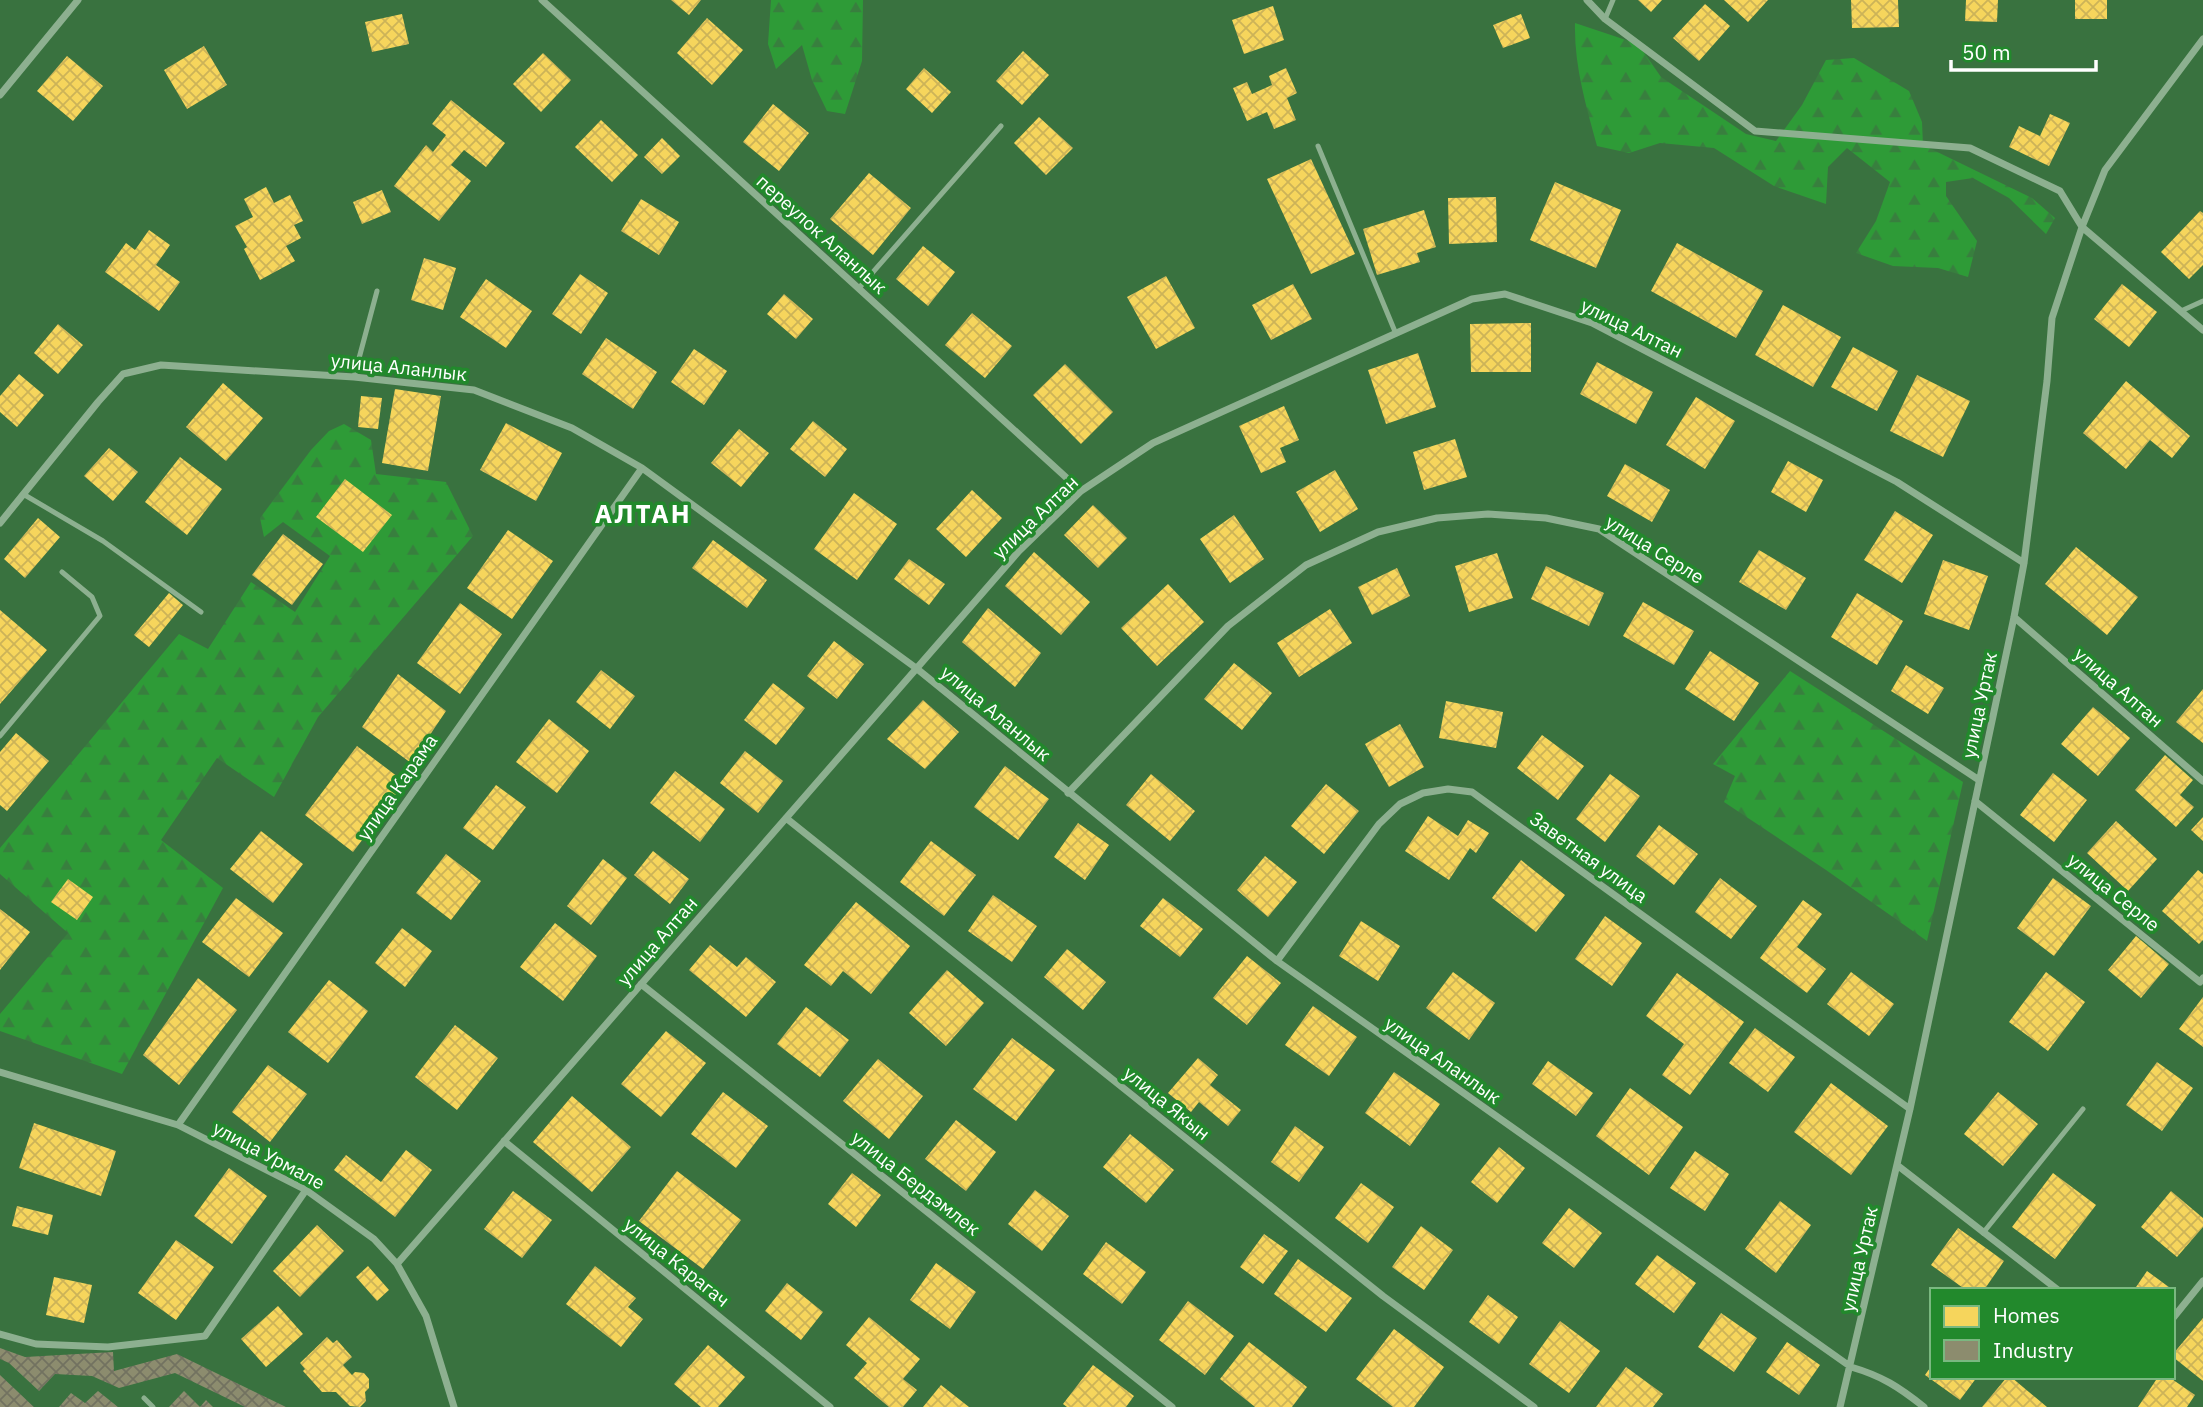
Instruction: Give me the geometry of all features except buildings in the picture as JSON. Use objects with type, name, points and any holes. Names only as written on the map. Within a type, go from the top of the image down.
[{"type":"street","points":[[0,95],[78,0]]},
{"type":"street","name":"переулок Аланлык","points":[[542,0],[1081,491]]},
{"type":"street","points":[[1587,0],[1605,19],[1755,131],[1970,148],[2060,191],[2082,227],[2203,330]]},
{"type":"street","name":"улица Уртак","points":[[1840,1407],[1910,1109],[2014,617],[2024,563],[2048,380],[2052,318],[2082,227],[2105,170],[2203,40]]},
{"type":"street","name":"улица Алтан","points":[[397,1264],[1019,551],[1081,491],[1153,443],[1472,299],[1504,294],[1592,323],[1897,482],[2024,563]]},
{"type":"street","name":"улица Аланлык","points":[[0,523],[122,374],[162,365],[354,377],[474,390],[572,428],[642,468],[916,668],[1277,961],[1850,1367],[1876,1374],[1900,1387],[1924,1407]]},
{"type":"street","name":"улица Карама","points":[[178,1125],[642,468]]},
{"type":"street","name":"улица Серле","points":[[1068,793],[1228,626],[1306,565],[1378,532],[1437,518],[1488,514],[1546,517],[1599,529],[1979,780]]},
{"type":"street","name":"улица Алтан","points":[[2014,617],[2203,781]]},
{"type":"street","name":"Заветная улица","points":[[1277,961],[1379,824],[1400,804],[1423,793],[1448,789],[1472,792],[1910,1109]]},
{"type":"street","name":"улица Серле","points":[[1975,801],[2202,980]]},
{"type":"street","name":"улица Якын","points":[[786,818],[1383,1296],[1534,1407]]},
{"type":"street","name":"улица Бердэмлек","points":[[641,985],[1172,1407]]},
{"type":"street","name":"улица Урмале","points":[[0,1072],[178,1125],[306,1190],[374,1239],[397,1264],[426,1316],[454,1407]]},
{"type":"street","name":"улица Карагач","points":[[504,1141],[830,1407]]},
{"type":"street","points":[[1897,1166],[2055,1288]]},
{"type":"street","points":[[0,1334],[36,1344],[108,1347],[205,1336],[306,1190]]},
{"type":"street","points":[[2175,1316],[2203,1281]]},
{"type":"lane","points":[[1605,19],[1613,0]]},
{"type":"lane","points":[[859,288],[1002,126]]},
{"type":"lane","points":[[1318,146],[1396,334]]},
{"type":"lane","points":[[354,377],[377,291]]},
{"type":"lane","points":[[2181,311],[2203,301]]},
{"type":"lane","points":[[23,494],[103,541],[201,612]]},
{"type":"lane","points":[[0,736],[100,616],[92,597],[62,572]]},
{"type":"lane","points":[[1983,1233],[2083,1109]]},
{"type":"lane","points":[[144,1398],[153,1407]]},
{"type":"green space","points":[[771,0],[863,0],[862,61],[845,114],[827,111],[812,80],[802,45],[776,69],[768,44]]},
{"type":"green space","points":[[1575,23],[1638,44],[1661,77],[1746,134],[1776,141],[1802,105],[1826,60],[1854,58],[1909,91],[1922,122],[1923,145],[2032,198],[2055,218],[2046,234],[2009,198],[1973,178],[1946,182],[1946,196],[1977,241],[1968,277],[1938,268],[1893,266],[1856,253],[1876,221],[1890,182],[1847,148],[1828,167],[1826,204],[1774,186],[1714,148],[1660,143],[1629,153],[1597,146],[1579,70]]},
{"type":"green space","points":[[344,424],[371,440],[376,474],[446,482],[473,536],[318,717],[274,797],[217,758],[161,840],[223,888],[122,1074],[0,1031],[0,1014],[68,933],[0,874],[0,848],[179,634],[208,649],[251,582],[295,612],[330,556],[283,522],[264,537],[260,518],[311,450],[329,431]]},
{"type":"green space","points":[[1790,671],[1963,782],[1927,941],[1724,802],[1735,776],[1713,764]]},
{"type":"district","name":"АЛТАН","points":[[643,514]]}]
